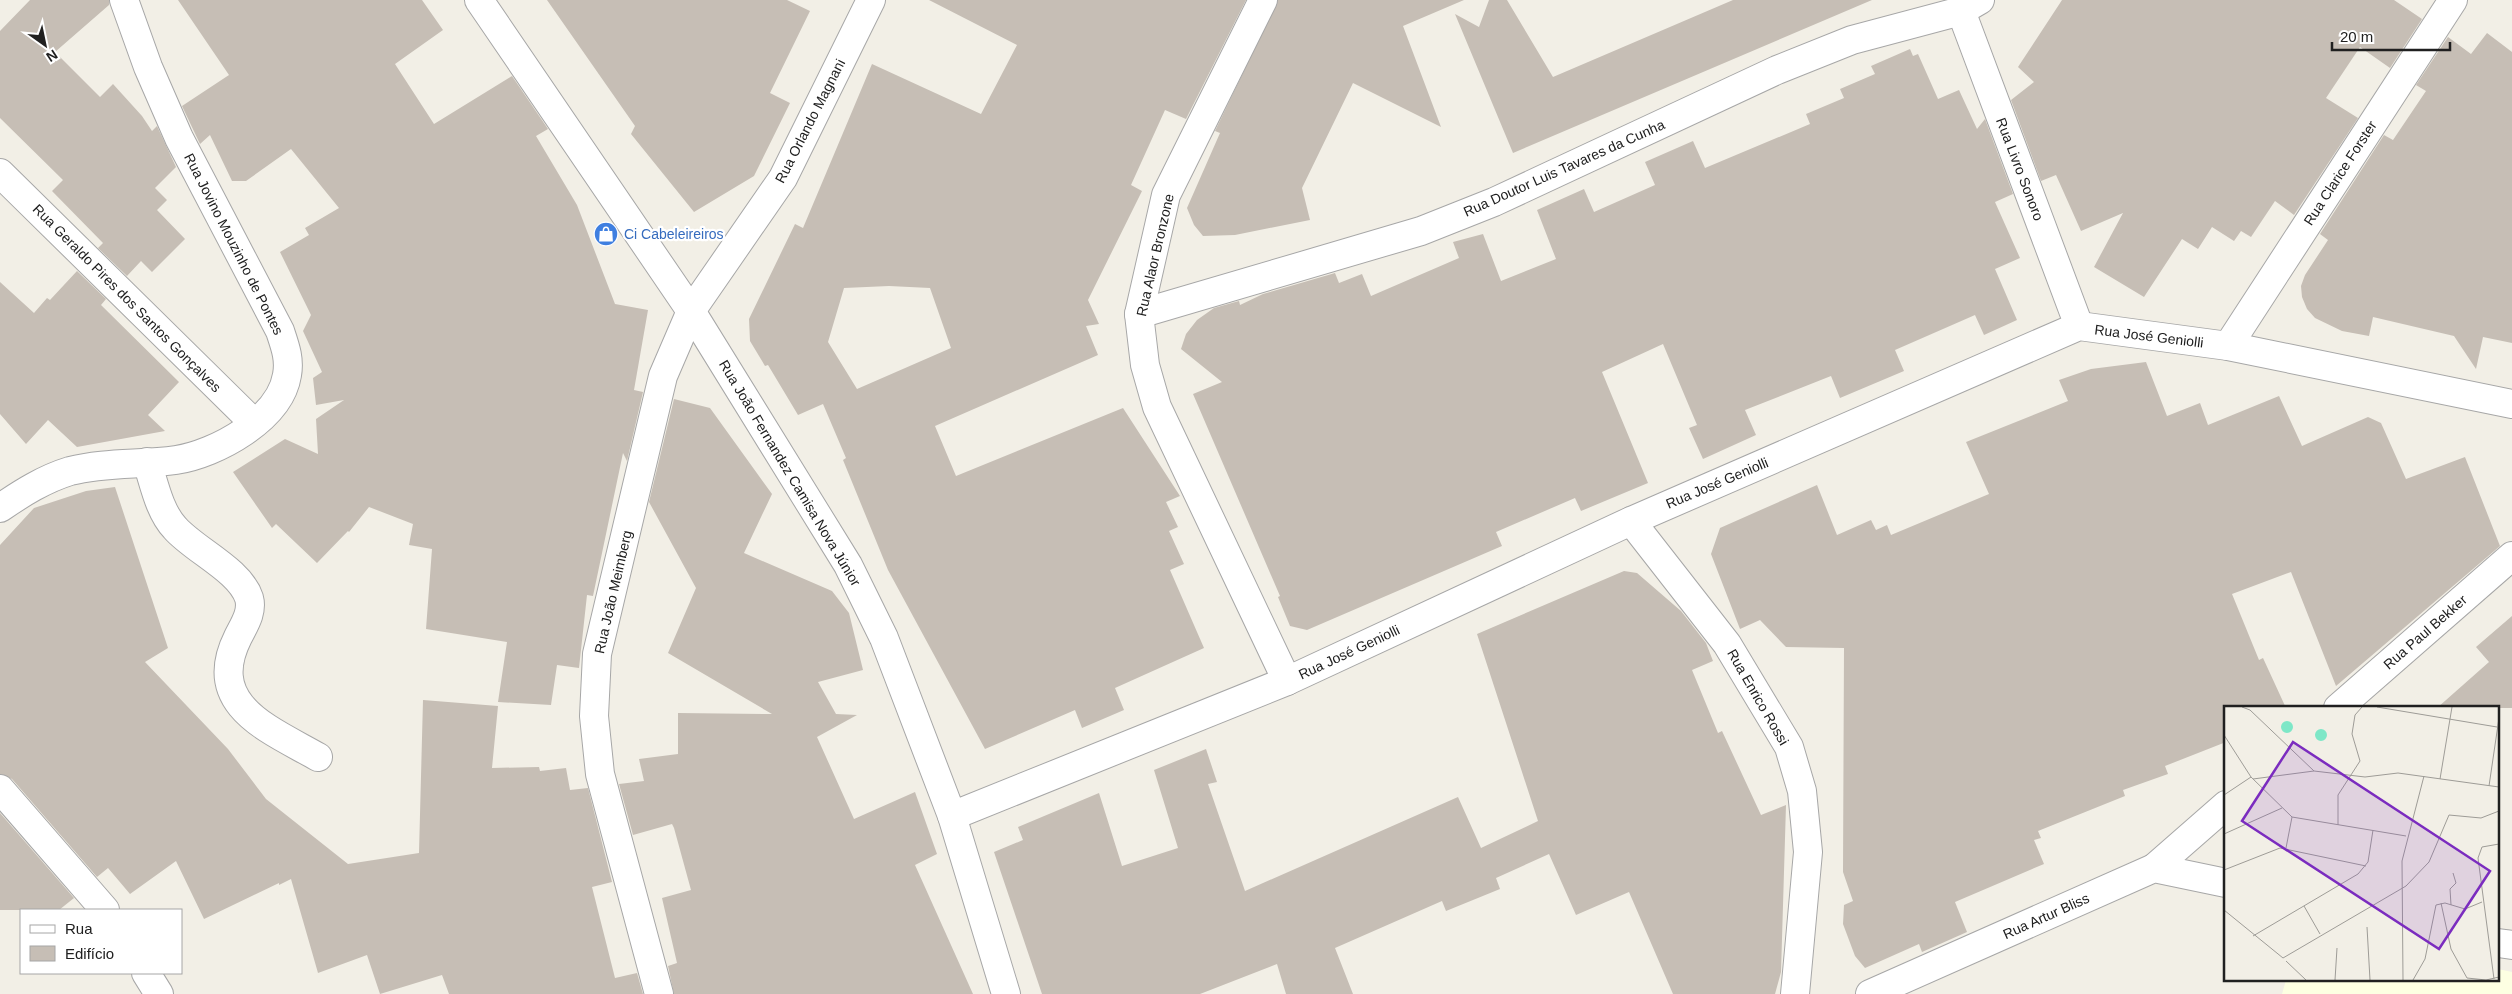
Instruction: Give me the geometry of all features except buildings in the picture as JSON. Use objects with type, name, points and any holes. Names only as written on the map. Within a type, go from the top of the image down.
[{"type":"street","name":"Rua Jovino Mouzinho de Pontes","points":[[0,508],[30,487],[70,471],[124,462],[177,460],[220,447],[254,423],[279,399],[287,375],[288,355],[280,331],[179,138],[148,67],[124,0]]},
{"type":"street","name":"Rua João Fernandez Camisa Nova Júnior","points":[[479,0],[691,311],[848,566],[884,638],[952,816],[1006,994]]},
{"type":"street","name":"Rua Orlando Magnani","points":[[691,311],[783,178],[871,0]]},
{"type":"street","name":"Rua Alaor Bronzone","points":[[1263,0],[1166,196],[1139,314],[1144,365],[1157,408],[1287,681]]},
{"type":"street","name":"Rua Clarice Forster","points":[[2228,346],[2453,0]]},
{"type":"street","name":"Rua Doutor Luis Tavares da Cunha","points":[[1139,314],[1421,231],[1494,202],[1777,70],[1852,40],[1970,5]]},
{"type":"street","name":"Rua Livro Sonoro","points":[[1970,5],[2079,326]]},
{"type":"street","name":"Rua Geraldo Pires dos Santos Gonçalves","points":[[0,173],[254,423]]},
{"type":"street","name":"Rua João Meimberg","points":[[659,994],[600,774],[594,716],[597,654],[664,376],[691,311]]},
{"type":"street","name":"Rua José Geniolli","points":[[952,816],[1287,681],[1631,521],[2079,326],[2228,346],[2512,404]]},
{"type":"street","points":[[147,462],[164,510],[174,528],[240,582],[249,598],[248,618],[237,638],[227,666],[232,690],[243,710],[261,725],[318,757]]},
{"type":"street","name":"Rua Enrico Rossi","points":[[1631,521],[1727,644],[1789,748],[1802,791],[1808,852],[1795,994]]},
{"type":"street","name":"Rua Paul Bekker","points":[[2340,706],[2512,556]]},
{"type":"street","points":[[0,789],[104,909]]},
{"type":"street","points":[[2154,868],[2224,807]]},
{"type":"street","points":[[2154,868],[2224,883]]},
{"type":"street","name":"Rua Artur Bliss","points":[[1870,994],[2154,868]]},
{"type":"street","points":[[147,974],[159,994]]},
{"type":"shaded area","points":[[2500,969],[2512,972],[2512,994],[2282,994],[2285,982],[2500,982]]},
{"type":"place","name":"Ci Cabeleireiros","points":[[606,234]]}]
